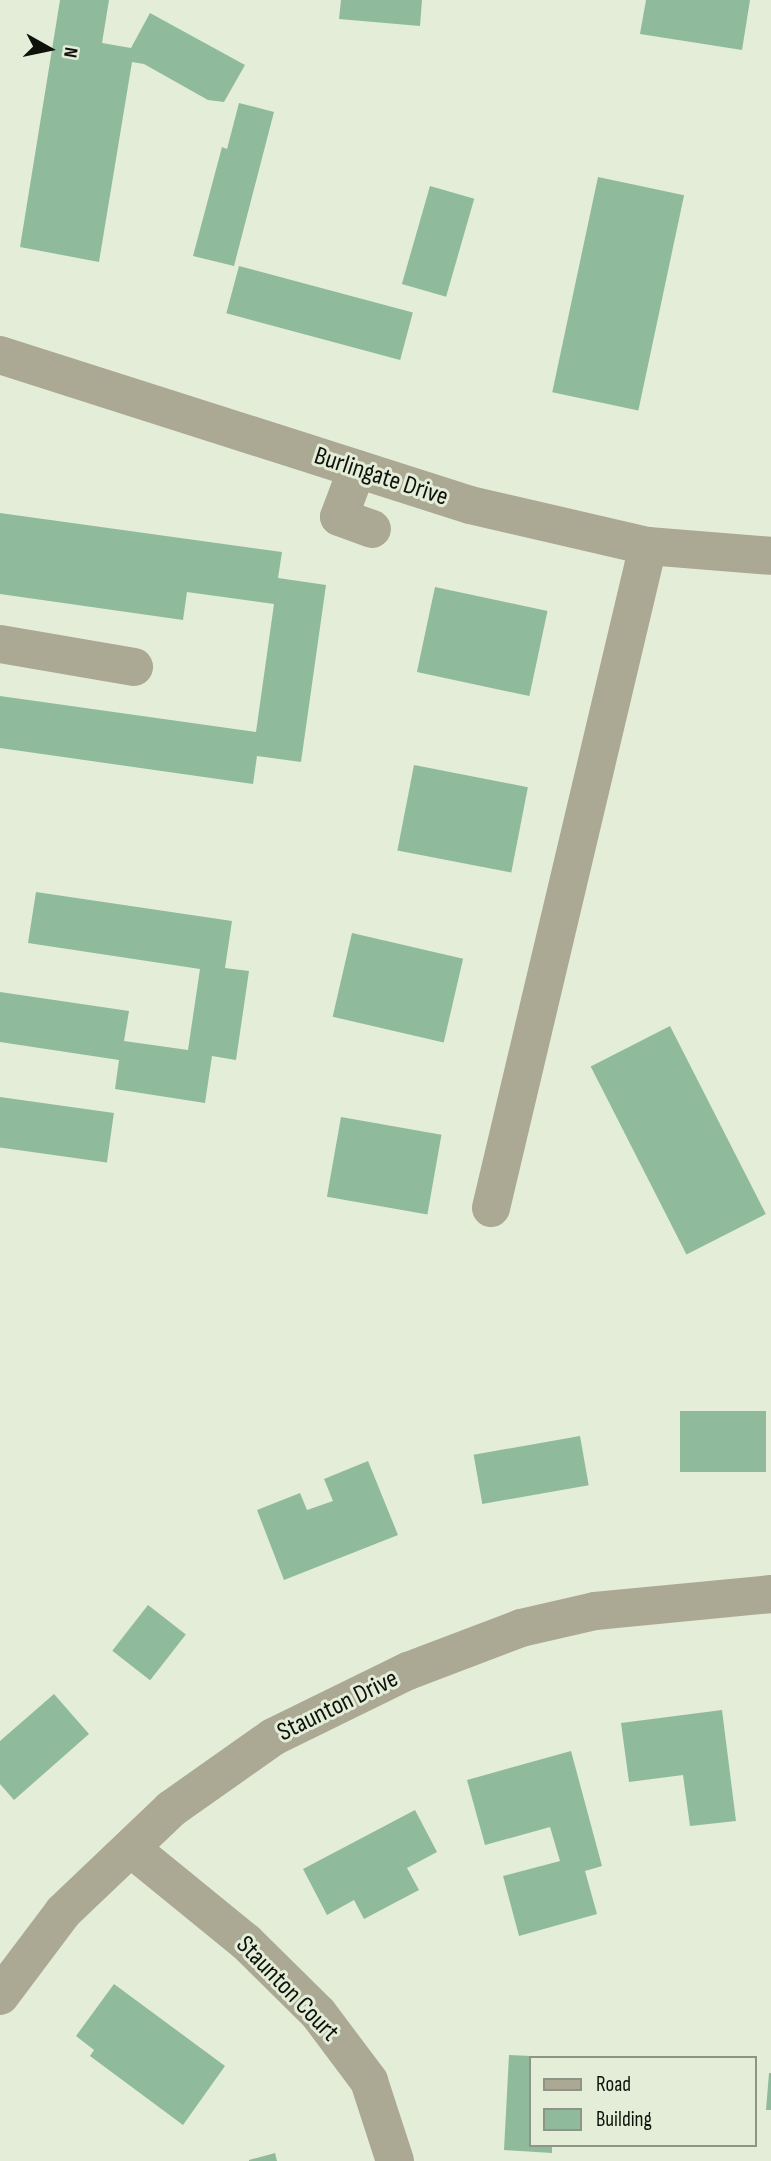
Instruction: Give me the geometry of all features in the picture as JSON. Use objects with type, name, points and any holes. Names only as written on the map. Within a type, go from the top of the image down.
[{"type":"street","name":"Burlingate Drive","points":[[0,355],[470,505],[648,546],[771,556]]},
{"type":"street","points":[[344,519],[357,469]]},
{"type":"street","points":[[491,1208],[648,546]]},
{"type":"street","points":[[0,643],[134,667]]},
{"type":"street","name":"Staunton Drive","points":[[0,1996],[62,1912],[133,1850],[171,1809],[273,1737],[408,1671],[521,1628],[596,1611],[771,1594]]},
{"type":"street","name":"Staunton Court","points":[[133,1850],[246,1942],[318,2013],[369,2081],[395,2161]]},
{"type":"building","points":[[60,0],[109,0],[102,43],[131,48],[150,13],[245,65],[224,102],[208,100],[144,64],[132,62],[99,262],[20,247]]},
{"type":"building","points":[[341,0],[422,0],[420,26],[339,19]]},
{"type":"building","points":[[646,0],[750,0],[742,50],[640,34]]},
{"type":"building","points":[[239,103],[274,112],[234,266],[193,256],[222,147],[227,149]]},
{"type":"building","points":[[598,177],[684,195],[638,410],[552,392]]},
{"type":"building","points":[[430,186],[474,199],[446,297],[402,284]]},
{"type":"building","points":[[239,266],[413,313],[400,360],[226,313]]},
{"type":"building","points":[[0,513],[282,552],[278,578],[326,585],[301,762],[257,756],[253,784],[0,748],[0,696],[256,732],[274,604],[187,592],[183,620],[0,594]]},
{"type":"building","points":[[435,587],[547,611],[529,696],[417,672]]},
{"type":"building","points":[[414,765],[528,787],[511,873],[397,850]]},
{"type":"building","points":[[36,892],[232,921],[225,968],[249,971],[236,1060],[212,1056],[205,1103],[115,1089],[119,1060],[0,1042],[0,992],[129,1011],[124,1041],[188,1050],[200,969],[28,943]]},
{"type":"building","points":[[352,933],[463,959],[444,1042],[333,1017]]},
{"type":"building","points":[[670,1026],[766,1214],[686,1254],[591,1066]]},
{"type":"building","points":[[0,1097],[114,1113],[107,1163],[0,1147]]},
{"type":"building","points":[[341,1117],[441,1135],[427,1214],[327,1197]]},
{"type":"building","points":[[680,1411],[766,1411],[766,1472],[680,1472]]},
{"type":"building","points":[[580,1436],[589,1485],[482,1504],[474,1455]]},
{"type":"building","points":[[368,1461],[398,1535],[284,1580],[257,1510],[300,1493],[307,1510],[333,1501],[324,1479]]},
{"type":"building","points":[[148,1605],[186,1635],[150,1680],[112,1651]]},
{"type":"building","points":[[54,1694],[89,1734],[14,1800],[0,1784],[0,1741]]},
{"type":"building","points":[[722,1710],[736,1821],[690,1826],[683,1775],[629,1782],[621,1723]]},
{"type":"building","points":[[571,1751],[602,1866],[585,1871],[597,1914],[519,1936],[503,1876],[560,1861],[550,1827],[485,1845],[467,1780]]},
{"type":"building","points":[[415,1810],[437,1852],[407,1868],[419,1890],[364,1919],[354,1900],[327,1915],[303,1869]]},
{"type":"building","points":[[114,1984],[225,2066],[183,2125],[90,2056],[94,2050],[76,2036]]},
{"type":"building","points":[[509,2055],[531,2056],[530,2147],[552,2147],[552,2153],[504,2150]]},
{"type":"building","points":[[769,2073],[771,2110],[766,2110]]},
{"type":"building","points":[[275,2153],[277,2161],[249,2161],[249,2160]]}]
